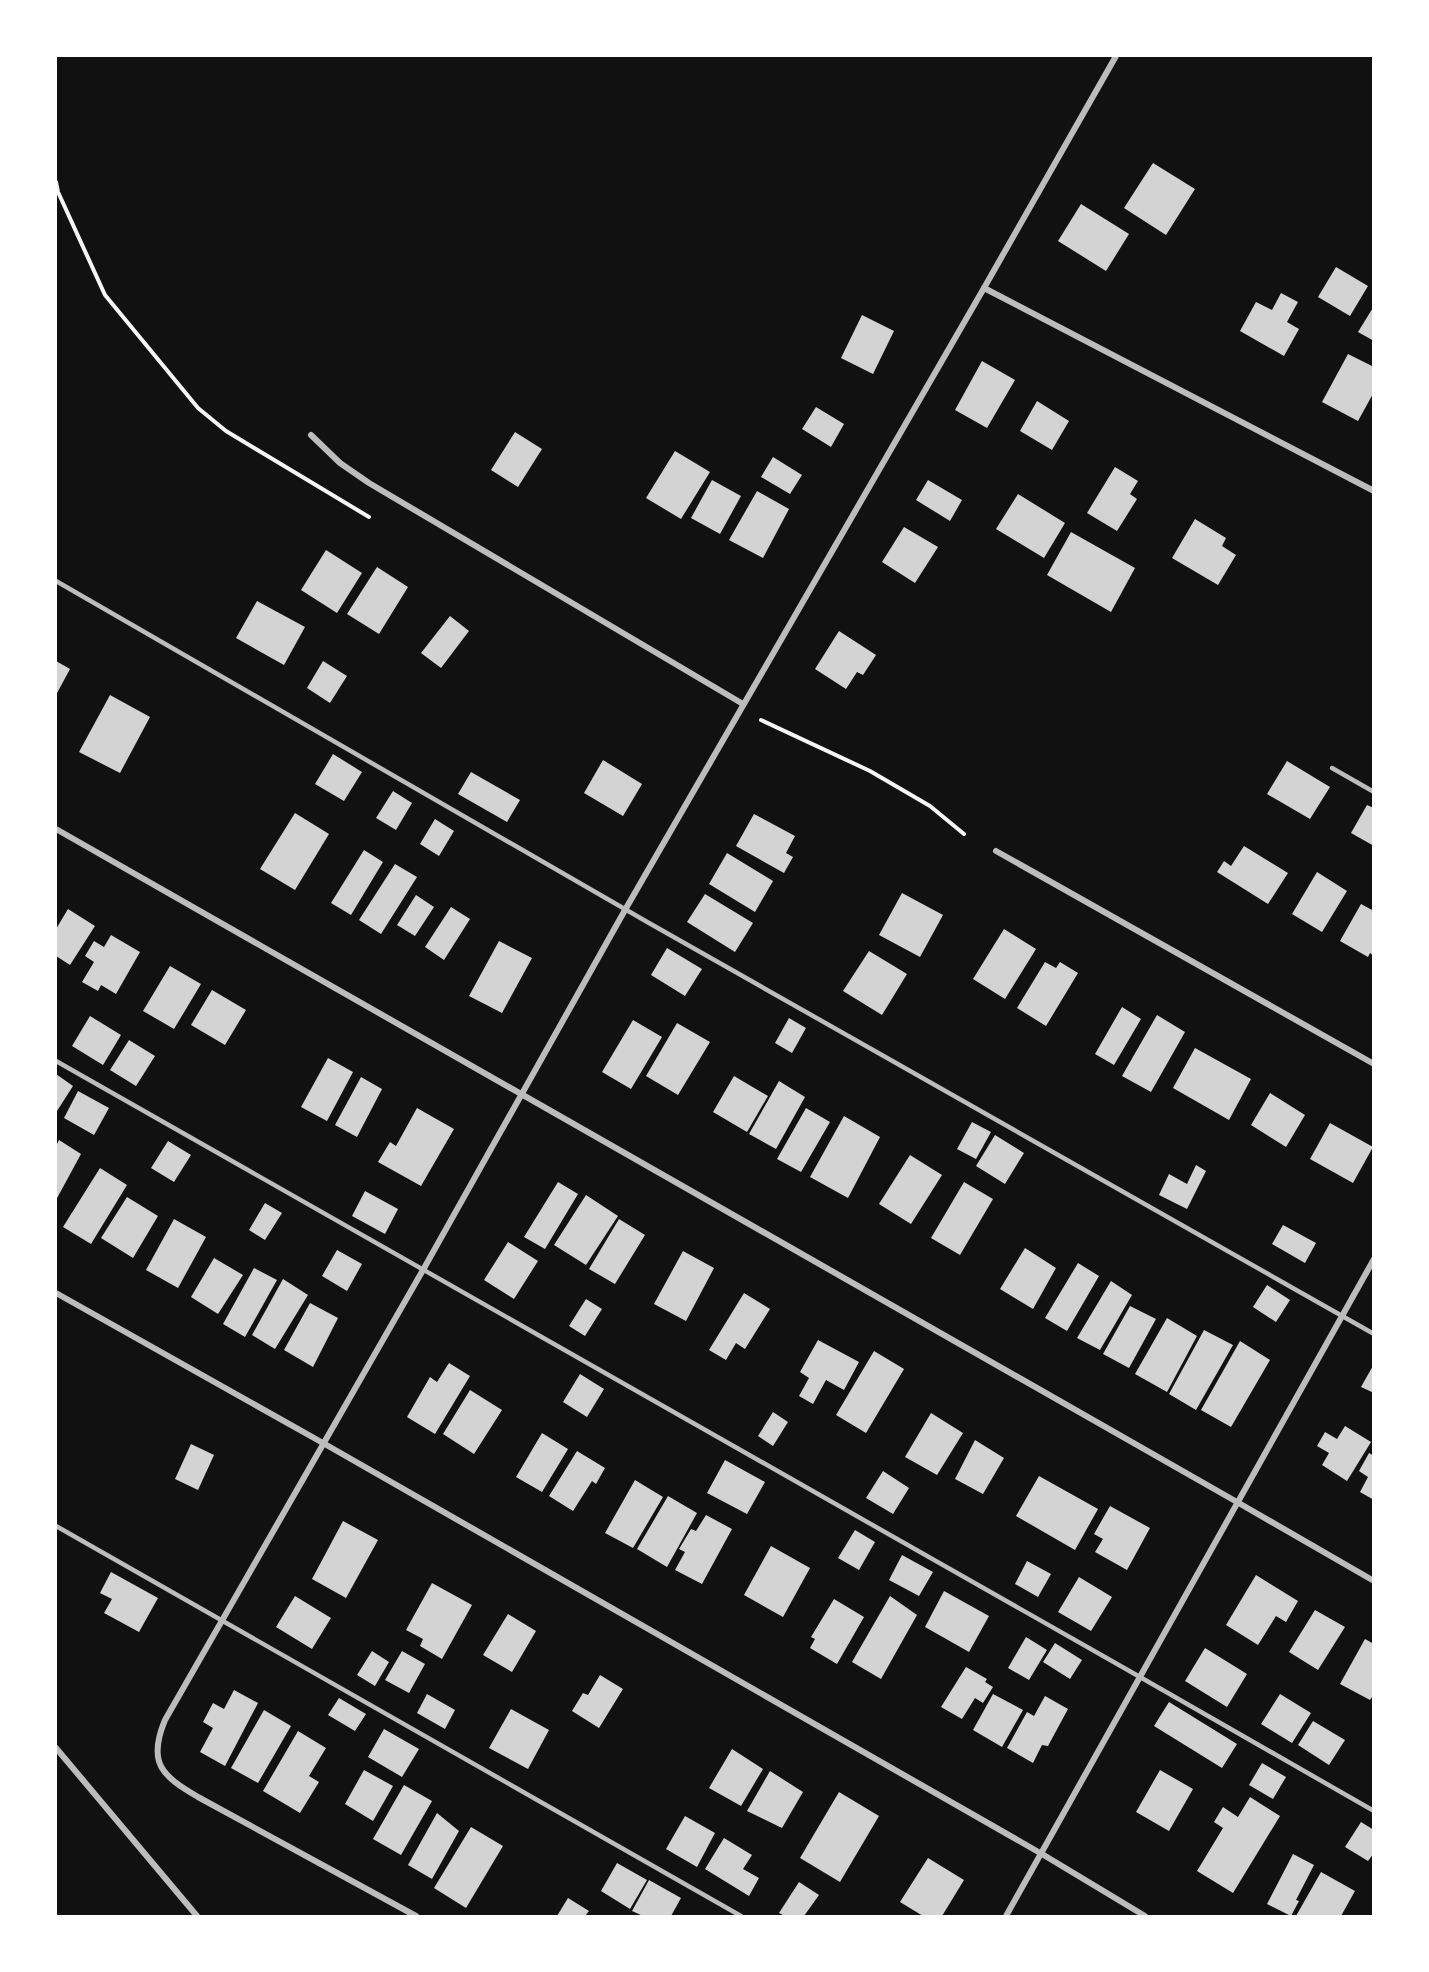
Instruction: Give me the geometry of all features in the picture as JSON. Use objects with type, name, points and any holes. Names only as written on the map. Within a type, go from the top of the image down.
[{"type":"street","points":[[416,1917],[170,1780],[161,1768],[157,1754],[158,1737],[165,1720],[423,1270],[625,910],[1116,56]]},
{"type":"street","points":[[984,288],[1374,491]]},
{"type":"street","points":[[311,435],[340,463],[369,483],[743,704]]},
{"type":"street","points":[[56,829],[1374,1581]]},
{"type":"street","points":[[996,851],[1374,1064]]},
{"type":"street","points":[[1006,1917],[1374,1258]]},
{"type":"street","points":[[56,1293],[1042,1854],[1145,1917]]},
{"type":"street","points":[[56,1748],[197,1917]]},
{"type":"lane","points":[[56,581],[625,910],[1374,1334]]},
{"type":"lane","points":[[1332,768],[1374,792]]},
{"type":"lane","points":[[56,1061],[1374,1811]]},
{"type":"lane","points":[[56,1527],[741,1917]]},
{"type":"path","points":[[56,182],[58,192],[105,295],[198,408],[226,431],[369,517]]},
{"type":"path","points":[[761,720],[870,771],[930,806],[964,834]]},
{"type":"building","points":[[1153,163],[1195,189],[1166,235],[1124,208]]},
{"type":"building","points":[[1081,204],[1129,234],[1106,271],[1058,241]]},
{"type":"building","points":[[1336,267],[1368,286],[1350,316],[1318,297]]},
{"type":"building","points":[[1281,293],[1298,302],[1287,322],[1299,329],[1284,356],[1240,331],[1256,302],[1272,310]]},
{"type":"building","points":[[1374,306],[1374,341],[1358,332]]},
{"type":"building","points":[[862,315],[894,331],[873,374],[841,358]]},
{"type":"building","points":[[1348,354],[1374,367],[1374,392],[1358,421],[1322,402]]},
{"type":"building","points":[[982,361],[1015,380],[987,428],[955,410]]},
{"type":"building","points":[[1037,401],[1069,421],[1052,450],[1020,431]]},
{"type":"building","points":[[816,407],[844,424],[831,447],[802,429]]},
{"type":"building","points":[[515,432],[542,449],[518,487],[491,470]]},
{"type":"building","points":[[675,451],[710,472],[681,519],[646,498]]},
{"type":"building","points":[[773,457],[802,475],[790,494],[761,477]]},
{"type":"building","points":[[1115,467],[1138,481],[1130,494],[1137,499],[1117,531],[1087,513]]},
{"type":"building","points":[[712,480],[741,496],[720,534],[691,518]]},
{"type":"building","points":[[928,480],[962,500],[950,521],[916,500]]},
{"type":"building","points":[[757,491],[789,509],[763,558],[729,540]]},
{"type":"building","points":[[1018,494],[1065,523],[1044,558],[996,529]]},
{"type":"building","points":[[1195,519],[1226,538],[1222,546],[1236,555],[1218,585],[1172,558]]},
{"type":"building","points":[[904,527],[938,547],[915,583],[882,562]]},
{"type":"building","points":[[1071,532],[1135,568],[1111,612],[1047,575]]},
{"type":"building","points":[[326,550],[362,573],[337,613],[301,590]]},
{"type":"building","points":[[377,567],[408,587],[379,634],[347,614]]},
{"type":"building","points":[[257,601],[305,627],[284,665],[236,638]]},
{"type":"building","points":[[450,616],[469,631],[441,668],[421,653]]},
{"type":"building","points":[[839,631],[876,655],[863,675],[857,672],[846,689],[815,669]]},
{"type":"building","points":[[56,661],[70,669],[56,695]]},
{"type":"building","points":[[323,661],[347,676],[330,703],[307,688]]},
{"type":"building","points":[[110,695],[150,717],[120,773],[79,752]]},
{"type":"building","points":[[333,754],[362,772],[344,801],[315,784]]},
{"type":"building","points":[[603,760],[642,784],[623,816],[584,793]]},
{"type":"building","points":[[1287,761],[1330,787],[1310,819],[1267,794]]},
{"type":"building","points":[[471,772],[520,800],[507,822],[458,794]]},
{"type":"building","points":[[393,791],[412,803],[396,830],[376,818]]},
{"type":"building","points":[[1367,805],[1374,808],[1374,846],[1351,833]]},
{"type":"building","points":[[295,813],[329,834],[295,890],[260,869]]},
{"type":"building","points":[[754,814],[795,836],[786,853],[793,857],[784,873],[736,846]]},
{"type":"building","points":[[435,819],[454,831],[439,856],[420,844]]},
{"type":"building","points":[[1244,846],[1288,873],[1268,904],[1217,872],[1224,861],[1231,866]]},
{"type":"building","points":[[364,850],[383,862],[351,915],[331,903]]},
{"type":"building","points":[[727,853],[773,881],[755,912],[709,884]]},
{"type":"building","points":[[395,864],[417,877],[381,934],[359,920]]},
{"type":"building","points":[[1317,872],[1347,891],[1322,932],[1292,914]]},
{"type":"building","points":[[902,893],[943,915],[920,957],[879,935]]},
{"type":"building","points":[[705,894],[753,923],[735,952],[687,922]]},
{"type":"building","points":[[416,895],[434,907],[415,936],[397,925]]},
{"type":"building","points":[[1361,904],[1374,911],[1374,956],[1370,953],[1368,957],[1340,941]]},
{"type":"building","points":[[451,907],[470,919],[444,960],[425,947]]},
{"type":"building","points":[[68,909],[95,926],[70,965],[56,956],[56,929]]},
{"type":"building","points":[[1004,929],[1036,949],[1005,999],[973,979]]},
{"type":"building","points":[[111,935],[140,952],[116,994],[101,985],[98,991],[82,982],[94,962],[85,956],[94,941],[104,947]]},
{"type":"building","points":[[499,941],[532,958],[502,1013],[469,996]]},
{"type":"building","points":[[667,948],[702,969],[685,996],[651,975]]},
{"type":"building","points":[[869,951],[907,974],[882,1015],[843,991]]},
{"type":"building","points":[[1045,962],[1056,968],[1060,962],[1078,973],[1046,1026],[1017,1008]]},
{"type":"building","points":[[170,966],[201,984],[174,1029],[143,1011]]},
{"type":"building","points":[[212,990],[246,1010],[225,1045],[191,1025]]},
{"type":"building","points":[[1122,1007],[1141,1019],[1114,1065],[1095,1054]]},
{"type":"building","points":[[1157,1015],[1185,1032],[1151,1092],[1122,1076]]},
{"type":"building","points":[[90,1016],[121,1035],[103,1065],[72,1046]]},
{"type":"building","points":[[789,1018],[806,1028],[792,1053],[775,1043]]},
{"type":"building","points":[[633,1020],[662,1037],[631,1089],[602,1072]]},
{"type":"building","points":[[677,1023],[710,1042],[678,1095],[646,1076]]},
{"type":"building","points":[[129,1040],[155,1056],[136,1086],[110,1070]]},
{"type":"building","points":[[1195,1048],[1251,1079],[1229,1120],[1173,1088]]},
{"type":"building","points":[[328,1058],[353,1072],[327,1121],[301,1107]]},
{"type":"building","points":[[56,1074],[73,1086],[57,1111],[56,1110]]},
{"type":"building","points":[[734,1076],[768,1096],[747,1132],[713,1112]]},
{"type":"building","points":[[361,1077],[382,1089],[357,1137],[335,1125]]},
{"type":"building","points":[[779,1081],[805,1097],[776,1149],[749,1134]]},
{"type":"building","points":[[78,1091],[109,1108],[94,1135],[64,1118]]},
{"type":"building","points":[[1270,1093],[1305,1115],[1286,1147],[1251,1125]]},
{"type":"building","points":[[417,1108],[454,1129],[421,1186],[378,1162],[390,1142],[396,1146]]},
{"type":"building","points":[[806,1108],[830,1122],[801,1172],[777,1159]]},
{"type":"building","points":[[844,1116],[880,1137],[848,1198],[810,1177]]},
{"type":"building","points":[[972,1122],[991,1132],[976,1159],[957,1149]]},
{"type":"building","points":[[1330,1123],[1373,1147],[1353,1183],[1310,1159]]},
{"type":"building","points":[[995,1135],[1024,1153],[1005,1184],[976,1166]]},
{"type":"building","points":[[59,1140],[81,1154],[56,1200],[56,1146]]},
{"type":"building","points":[[168,1141],[191,1155],[174,1182],[151,1168]]},
{"type":"building","points":[[910,1155],[942,1175],[911,1224],[879,1204]]},
{"type":"building","points":[[1196,1165],[1206,1171],[1187,1209],[1159,1195],[1169,1174],[1187,1184]]},
{"type":"building","points":[[100,1168],[127,1185],[91,1244],[63,1227]]},
{"type":"building","points":[[558,1182],[578,1194],[545,1249],[524,1237]]},
{"type":"building","points":[[964,1182],[993,1199],[960,1255],[931,1238]]},
{"type":"building","points":[[365,1191],[398,1209],[385,1234],[352,1216]]},
{"type":"building","points":[[586,1195],[618,1216],[586,1265],[554,1245]]},
{"type":"building","points":[[127,1197],[158,1216],[133,1258],[101,1238]]},
{"type":"building","points":[[265,1203],[282,1213],[265,1240],[249,1230]]},
{"type":"building","points":[[174,1219],[206,1237],[178,1288],[146,1270]]},
{"type":"building","points":[[619,1219],[645,1235],[615,1284],[589,1269]]},
{"type":"building","points":[[1283,1225],[1316,1243],[1305,1263],[1272,1244]]},
{"type":"building","points":[[508,1242],[538,1261],[514,1299],[484,1280]]},
{"type":"building","points":[[1025,1248],[1056,1268],[1033,1309],[1000,1289]]},
{"type":"building","points":[[337,1250],[362,1264],[347,1291],[322,1276]]},
{"type":"building","points":[[683,1251],[714,1268],[686,1321],[654,1304]]},
{"type":"building","points":[[214,1258],[243,1275],[218,1314],[191,1297]]},
{"type":"building","points":[[1078,1263],[1099,1276],[1067,1331],[1045,1318]]},
{"type":"building","points":[[254,1268],[277,1280],[245,1337],[223,1324]]},
{"type":"building","points":[[283,1279],[308,1295],[275,1349],[252,1335]]},
{"type":"building","points":[[1111,1281],[1132,1295],[1100,1350],[1077,1338]]},
{"type":"building","points":[[1267,1285],[1290,1300],[1276,1322],[1253,1307]]},
{"type":"building","points":[[744,1293],[770,1309],[745,1349],[736,1343],[726,1360],[709,1350]]},
{"type":"building","points":[[586,1299],[602,1309],[585,1336],[569,1326]]},
{"type":"building","points":[[310,1303],[338,1318],[313,1367],[284,1350]]},
{"type":"building","points":[[1130,1306],[1156,1319],[1129,1368],[1103,1354]]},
{"type":"building","points":[[1167,1318],[1197,1336],[1167,1392],[1135,1374]]},
{"type":"building","points":[[1204,1330],[1233,1345],[1196,1410],[1169,1394]]},
{"type":"building","points":[[818,1340],[859,1362],[844,1390],[826,1380],[813,1404],[799,1396],[809,1378],[800,1372]]},
{"type":"building","points":[[1240,1341],[1270,1360],[1231,1427],[1201,1410]]},
{"type":"building","points":[[874,1351],[904,1369],[866,1433],[836,1415]]},
{"type":"building","points":[[449,1363],[470,1376],[435,1434],[407,1417],[430,1377],[437,1382]]},
{"type":"building","points":[[1374,1364],[1374,1393],[1361,1387]]},
{"type":"building","points":[[580,1374],[604,1389],[587,1417],[563,1402]]},
{"type":"building","points":[[470,1390],[502,1410],[474,1454],[443,1434]]},
{"type":"building","points":[[773,1412],[788,1422],[773,1446],[758,1436]]},
{"type":"building","points":[[931,1413],[963,1433],[937,1475],[905,1457]]},
{"type":"building","points":[[1345,1426],[1371,1442],[1347,1481],[1322,1465],[1329,1453],[1317,1446],[1325,1432],[1337,1439]]},
{"type":"building","points":[[542,1433],[568,1449],[542,1492],[516,1477]]},
{"type":"building","points":[[975,1440],[1004,1458],[983,1494],[955,1479]]},
{"type":"building","points":[[191,1444],[214,1455],[198,1490],[175,1479]]},
{"type":"building","points":[[577,1451],[605,1468],[596,1484],[592,1481],[573,1511],[549,1496]]},
{"type":"building","points":[[1369,1453],[1374,1456],[1374,1500],[1360,1492],[1368,1477],[1359,1471]]},
{"type":"building","points":[[725,1460],[765,1482],[747,1514],[707,1493]]},
{"type":"building","points":[[883,1471],[909,1488],[893,1514],[866,1498]]},
{"type":"building","points":[[1039,1476],[1098,1509],[1075,1550],[1016,1516]]},
{"type":"building","points":[[635,1480],[663,1497],[633,1548],[605,1533]]},
{"type":"building","points":[[668,1496],[697,1513],[667,1567],[637,1549]]},
{"type":"building","points":[[1110,1506],[1150,1528],[1127,1570],[1095,1552],[1103,1539],[1094,1534]]},
{"type":"building","points":[[706,1515],[732,1529],[702,1584],[675,1570],[685,1552],[679,1549],[691,1529],[696,1531]]},
{"type":"building","points":[[343,1521],[378,1540],[346,1598],[312,1579]]},
{"type":"building","points":[[855,1530],[875,1542],[859,1570],[838,1558]]},
{"type":"building","points":[[771,1546],[810,1568],[783,1617],[744,1595]]},
{"type":"building","points":[[902,1555],[933,1572],[919,1596],[889,1580]]},
{"type":"building","points":[[1027,1561],[1051,1574],[1038,1597],[1015,1584]]},
{"type":"building","points":[[111,1572],[158,1598],[139,1632],[104,1613],[112,1599],[100,1593]]},
{"type":"building","points":[[1256,1575],[1298,1601],[1286,1622],[1276,1616],[1258,1645],[1226,1625]]},
{"type":"building","points":[[1079,1577],[1112,1597],[1091,1631],[1058,1612]]},
{"type":"building","points":[[432,1583],[472,1605],[442,1659],[420,1646],[423,1639],[406,1630]]},
{"type":"building","points":[[944,1591],[989,1616],[969,1652],[925,1627]]},
{"type":"building","points":[[295,1596],[331,1618],[312,1649],[276,1627]]},
{"type":"building","points":[[890,1596],[917,1615],[881,1679],[852,1662]]},
{"type":"building","points":[[834,1599],[864,1617],[837,1664],[810,1648],[815,1639],[811,1637]]},
{"type":"building","points":[[1315,1610],[1345,1627],[1318,1670],[1289,1652]]},
{"type":"building","points":[[508,1614],[536,1631],[512,1672],[483,1655]]},
{"type":"building","points":[[1026,1637],[1047,1650],[1029,1680],[1008,1668]]},
{"type":"building","points":[[1365,1639],[1374,1644],[1374,1694],[1370,1700],[1340,1684]]},
{"type":"building","points":[[1055,1643],[1082,1660],[1070,1679],[1043,1662]]},
{"type":"building","points":[[1205,1648],[1247,1674],[1227,1707],[1185,1681]]},
{"type":"building","points":[[372,1651],[389,1662],[375,1686],[357,1675]]},
{"type":"building","points":[[402,1651],[425,1664],[409,1693],[385,1680]]},
{"type":"building","points":[[966,1667],[987,1679],[985,1682],[993,1687],[983,1703],[975,1698],[962,1719],[941,1707]]},
{"type":"building","points":[[600,1675],[623,1689],[599,1728],[572,1711],[583,1693],[588,1695]]},
{"type":"building","points":[[234,1690],[258,1703],[225,1766],[200,1752],[213,1728],[203,1722],[213,1703],[224,1709]]},
{"type":"building","points":[[427,1694],[455,1710],[445,1729],[417,1713]]},
{"type":"building","points":[[993,1694],[1023,1710],[1002,1747],[973,1730]]},
{"type":"building","points":[[1280,1694],[1311,1713],[1292,1743],[1261,1724]]},
{"type":"building","points":[[1045,1696],[1068,1709],[1048,1746],[1042,1745],[1033,1763],[1007,1748],[1027,1712],[1034,1716]]},
{"type":"building","points":[[339,1698],[366,1714],[355,1731],[328,1715]]},
{"type":"building","points":[[1169,1702],[1237,1744],[1222,1768],[1154,1726]]},
{"type":"building","points":[[511,1709],[549,1730],[528,1769],[489,1748]]},
{"type":"building","points":[[264,1710],[291,1726],[258,1783],[231,1768]]},
{"type":"building","points":[[1313,1721],[1345,1740],[1329,1765],[1298,1745]]},
{"type":"building","points":[[384,1729],[419,1749],[402,1777],[368,1757]]},
{"type":"building","points":[[298,1731],[326,1748],[309,1776],[319,1782],[300,1813],[263,1791]]},
{"type":"building","points":[[732,1749],[763,1769],[741,1806],[709,1788]]},
{"type":"building","points":[[1262,1763],[1286,1777],[1273,1799],[1249,1785]]},
{"type":"building","points":[[364,1770],[393,1786],[373,1821],[345,1804]]},
{"type":"building","points":[[1160,1770],[1193,1789],[1169,1831],[1136,1812]]},
{"type":"building","points":[[770,1771],[803,1792],[782,1828],[747,1811]]},
{"type":"building","points":[[404,1785],[432,1801],[401,1855],[373,1839]]},
{"type":"building","points":[[839,1792],[879,1816],[840,1882],[800,1858]]},
{"type":"building","points":[[1250,1797],[1280,1816],[1233,1893],[1197,1871],[1223,1828],[1214,1822],[1223,1807],[1238,1817]]},
{"type":"building","points":[[437,1813],[459,1831],[432,1879],[408,1865]]},
{"type":"building","points":[[685,1816],[715,1833],[697,1867],[666,1849]]},
{"type":"building","points":[[1361,1822],[1374,1830],[1374,1853],[1368,1861],[1345,1847]]},
{"type":"building","points":[[471,1827],[503,1846],[466,1908],[434,1888]]},
{"type":"building","points":[[724,1838],[752,1855],[743,1869],[759,1878],[749,1896],[705,1869]]},
{"type":"building","points":[[1293,1854],[1314,1865],[1296,1900],[1299,1901],[1291,1916],[1267,1904]]},
{"type":"building","points":[[928,1858],[964,1880],[942,1916],[923,1916],[900,1902]]},
{"type":"building","points":[[617,1863],[647,1880],[630,1909],[601,1891]]},
{"type":"building","points":[[1321,1872],[1355,1891],[1341,1916],[1296,1916]]},
{"type":"building","points":[[649,1880],[681,1898],[671,1916],[643,1916],[632,1911]]},
{"type":"building","points":[[799,1882],[819,1895],[804,1916],[785,1916],[779,1913]]},
{"type":"building","points":[[568,1898],[589,1911],[585,1916],[557,1916]]}]
